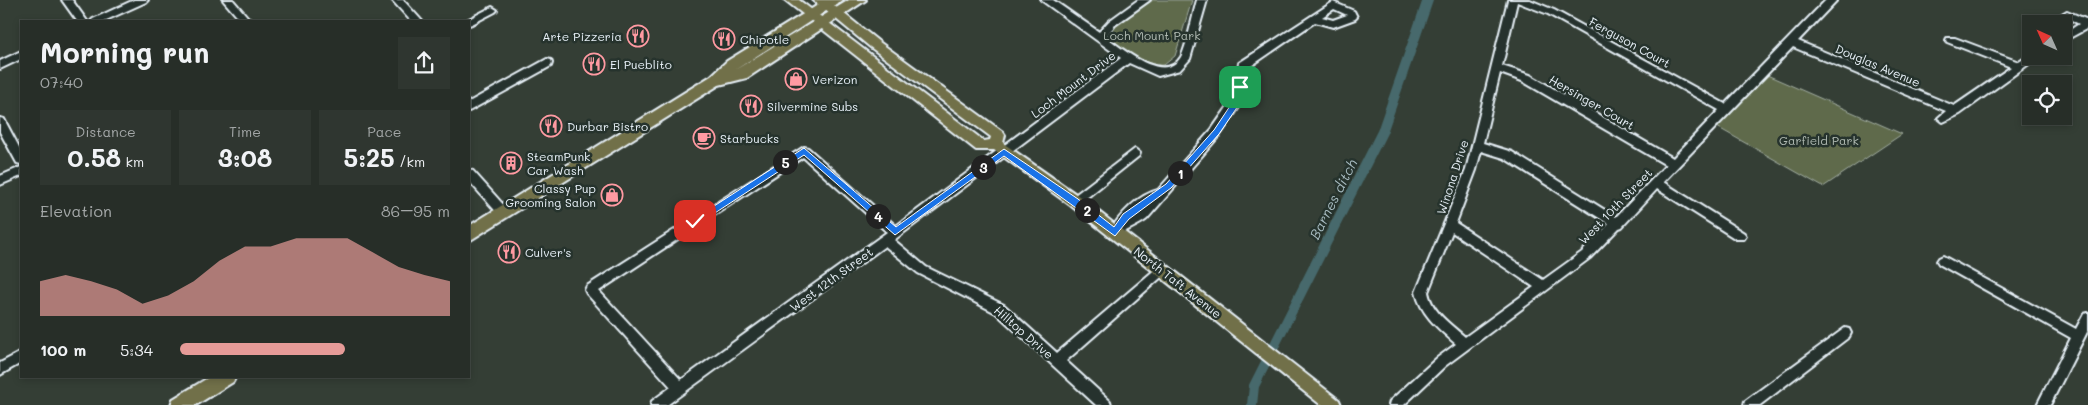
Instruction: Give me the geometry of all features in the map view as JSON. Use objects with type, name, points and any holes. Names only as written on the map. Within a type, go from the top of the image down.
[{"type":"highway","points":[[470,233],[716,80],[742,74],[815,20],[829,5],[859,0]]},
{"type":"highway","points":[[180,405],[224,378]]},
{"type":"main road","name":"North Taft Avenue","points":[[791,0],[981,146],[1000,149],[1117,231],[1162,270],[1262,347],[1333,405]]},
{"type":"main road","name":"North Taft Avenue","points":[[829,5],[998,135],[1000,149]]},
{"type":"street","points":[[67,0],[81,20]]},
{"type":"street","points":[[98,20],[143,0]]},
{"type":"street","points":[[228,0],[245,20]]},
{"type":"street","points":[[397,0],[416,20]]},
{"type":"street","points":[[1046,0],[1101,37],[1128,58]]},
{"type":"street","name":"Loch Mount Drive","points":[[1101,37],[1112,23],[1145,0]]},
{"type":"street","name":"Loch Mount Drive","points":[[1000,149],[1128,58],[1144,68],[1158,72],[1166,71],[1181,64],[1189,50],[1202,0]]},
{"type":"street","name":"Winona Drive","points":[[1464,344],[1428,309],[1422,297],[1423,286],[1450,225],[1471,170],[1512,0]]},
{"type":"street","name":"Ferguson Court","points":[[1521,0],[1551,12],[1726,109]]},
{"type":"street","name":"West 10th Street","points":[[1395,405],[1441,362],[1586,255],[1618,224],[1832,0]]},
{"type":"street","points":[[470,21],[492,10]]},
{"type":"street","points":[[2067,14],[2087,23]]},
{"type":"street","points":[[1117,231],[1129,227],[1150,209],[1216,132],[1238,100],[1243,66],[1314,18]]},
{"type":"street","points":[[2072,33],[2087,23]]},
{"type":"street","points":[[1951,40],[2019,66]]},
{"type":"street","name":"Douglas Avenue","points":[[1791,42],[1956,111]]},
{"type":"street","points":[[0,65],[20,55]]},
{"type":"street","points":[[470,106],[547,63]]},
{"type":"street","points":[[1944,118],[2022,64]]},
{"type":"street","name":"Hersinger Court","points":[[1495,68],[1526,78],[1674,164]]},
{"type":"street","points":[[0,122],[20,158]]},
{"type":"street","points":[[1477,145],[1496,150],[1517,160],[1618,224]]},
{"type":"street","name":"West 12th Street","points":[[657,405],[890,235],[1000,149]]},
{"type":"street","name":"Hilltop Drive","points":[[680,388],[591,290],[799,152],[804,151],[810,154],[839,180],[922,270],[1000,309],[1104,405]]},
{"type":"street","points":[[1075,201],[1135,153]]},
{"type":"street","points":[[0,181],[20,171]]},
{"type":"street","points":[[470,175],[504,213]]},
{"type":"street","points":[[1656,183],[1740,236]]},
{"type":"street","points":[[1450,225],[1544,287]]},
{"type":"street","points":[[1943,261],[2084,327],[2043,405]]},
{"type":"street","points":[[1057,361],[1162,270]]},
{"type":"street","points":[[1750,405],[1845,333]]},
{"type":"street","points":[[0,369],[20,359]]},
{"type":"green space","name":"Loch Mount Park","points":[[1152,0],[1192,0],[1175,56],[1164,65],[1157,65],[1138,59],[1128,53],[1114,40],[1112,33],[1115,26]]},
{"type":"green space","name":"Garfield Park","points":[[1767,75],[1902,134],[1823,187],[1717,127]]},
{"type":"waterway","name":"Barnes ditch","points":[[1252,405],[1254,386],[1382,132],[1428,0]]},
{"type":"place","name":"Arte Pizzeria","points":[[638,36]]},
{"type":"place","name":"Chipotle","points":[[724,39]]},
{"type":"place","name":"El Pueblito","points":[[594,64]]},
{"type":"place","name":"Verizon","points":[[796,79]]},
{"type":"place","name":"Silvermine Subs","points":[[751,106]]},
{"type":"place","name":"Durbar Bistro","points":[[551,126]]},
{"type":"place","name":"Starbucks","points":[[704,138]]},
{"type":"place","name":"SteamPunk Car Wash","points":[[511,163]]},
{"type":"place","name":"Classy Pup Grooming Salon","points":[[612,195]]},
{"type":"place","name":"Culver's","points":[[509,252]]},
{"type":"route","points":[[695,221],[799,152],[804,151],[810,154],[895,232],[1004,152],[1075,201],[1115,233],[1126,217],[1152,196],[1161,194],[1216,132],[1238,100],[1240,87]]}]
